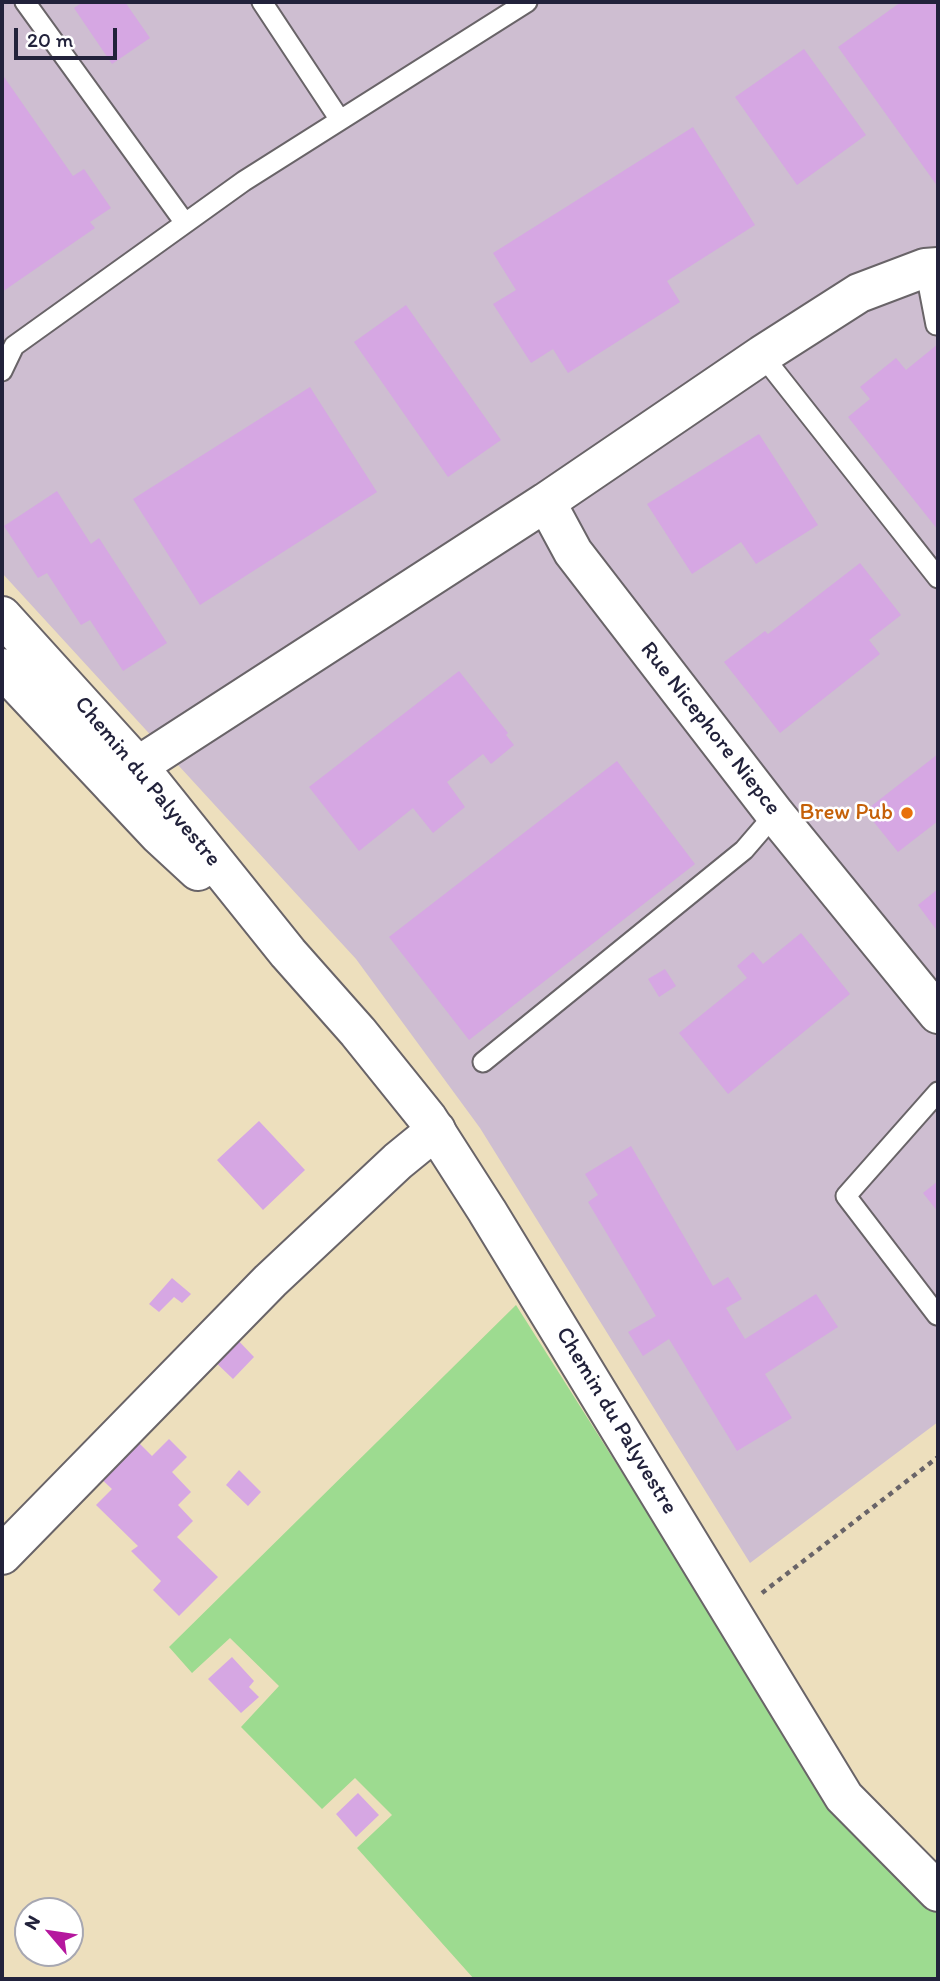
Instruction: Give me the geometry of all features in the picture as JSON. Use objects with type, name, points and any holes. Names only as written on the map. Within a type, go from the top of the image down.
[{"type":"street","points":[[126,777],[859,293],[932,267]]},
{"type":"street","name":"Rue Nicephore Niepce","points":[[546,502],[573,551],[775,814],[938,1014]]},
{"type":"street","name":"Chemin du Palyvestre","points":[[2,616],[126,777],[358,1032],[436,1130],[844,1797],[938,1892]]},
{"type":"street","name":"Chemin du Palyvestre","points":[[2,668],[126,777]]},
{"type":"street","points":[[2,1555],[271,1281],[398,1161],[436,1130]]},
{"type":"lane","points":[[25,2],[185,223]]},
{"type":"lane","points":[[262,2],[340,120]]},
{"type":"lane","points":[[2,371],[14,346],[244,181],[520,4]]},
{"type":"lane","points":[[932,267],[936,325],[938,324]]},
{"type":"lane","points":[[762,355],[938,578]]},
{"type":"lane","points":[[483,1062],[744,849],[775,814]]},
{"type":"lane","points":[[938,1092],[846,1196],[938,1314]]},
{"type":"path","points":[[733,1614],[938,1457]]},
{"type":"shaded area","points":[[2,2],[938,2],[938,1422],[750,1563],[480,1128],[356,959],[2,573]]},
{"type":"green space","points":[[516,1305],[833,1806],[938,1913],[938,1979],[474,1979],[357,1848],[392,1815],[355,1778],[322,1809],[241,1727],[279,1686],[230,1638],[192,1673],[169,1647]]},
{"type":"building","points":[[83,2],[125,2],[150,38],[112,64],[74,8]]},
{"type":"building","points":[[901,2],[938,2],[938,187],[838,47]]},
{"type":"building","points":[[804,49],[866,135],[797,185],[735,97]]},
{"type":"building","points":[[2,74],[73,176],[84,169],[111,208],[90,222],[95,228],[2,292]]},
{"type":"building","points":[[693,127],[755,225],[667,281],[680,302],[568,373],[553,349],[531,363],[493,304],[516,290],[493,253]]},
{"type":"building","points":[[406,305],[501,440],[448,477],[354,342]]},
{"type":"building","points":[[938,344],[938,530],[848,417],[870,399],[860,387],[896,358],[906,370]]},
{"type":"building","points":[[310,387],[377,492],[200,605],[133,499]]},
{"type":"building","points":[[759,434],[818,525],[756,564],[741,542],[692,574],[647,504]]},
{"type":"building","points":[[57,491],[91,544],[99,538],[167,643],[123,671],[90,620],[81,625],[47,573],[38,578],[4,526]]},
{"type":"building","points":[[860,563],[901,615],[869,640],[880,654],[780,733],[724,662],[765,631],[768,634]]},
{"type":"building","points":[[459,671],[508,733],[506,735],[514,745],[491,764],[483,754],[447,782],[465,807],[433,833],[413,808],[359,851],[309,787]]},
{"type":"building","points":[[938,754],[938,821],[898,852],[865,811]]},
{"type":"building","points":[[617,761],[695,864],[469,1040],[389,937]]},
{"type":"building","points":[[938,889],[938,932],[918,905]]},
{"type":"building","points":[[801,933],[850,994],[728,1094],[679,1033],[747,978],[737,966],[753,952],[763,964]]},
{"type":"building","points":[[665,969],[676,986],[659,997],[648,979]]},
{"type":"building","points":[[259,1121],[305,1170],[263,1210],[217,1160]]},
{"type":"building","points":[[631,1146],[713,1286],[728,1277],[742,1299],[726,1308],[745,1339],[816,1294],[838,1327],[765,1374],[792,1418],[737,1451],[669,1339],[643,1356],[628,1332],[656,1316],[588,1202],[598,1195],[585,1174]]},
{"type":"building","points":[[938,1181],[938,1212],[923,1193]]},
{"type":"building","points":[[172,1278],[191,1294],[182,1303],[174,1297],[159,1312],[149,1304]]},
{"type":"building","points":[[233,1335],[254,1357],[233,1379],[210,1357]]},
{"type":"building","points":[[134,1438],[152,1456],[169,1439],[187,1457],[172,1472],[191,1492],[178,1505],[193,1521],[177,1537],[218,1577],[179,1616],[153,1590],[161,1581],[131,1551],[138,1546],[96,1505],[112,1489],[97,1475]]},
{"type":"building","points":[[239,1470],[261,1492],[248,1506],[226,1485]]},
{"type":"building","points":[[232,1657],[254,1681],[249,1687],[259,1697],[241,1713],[208,1679]]},
{"type":"building","points":[[358,1793],[379,1815],[356,1837],[336,1814]]},
{"type":"place","name":"Brew Pub","points":[[907,813]]}]
